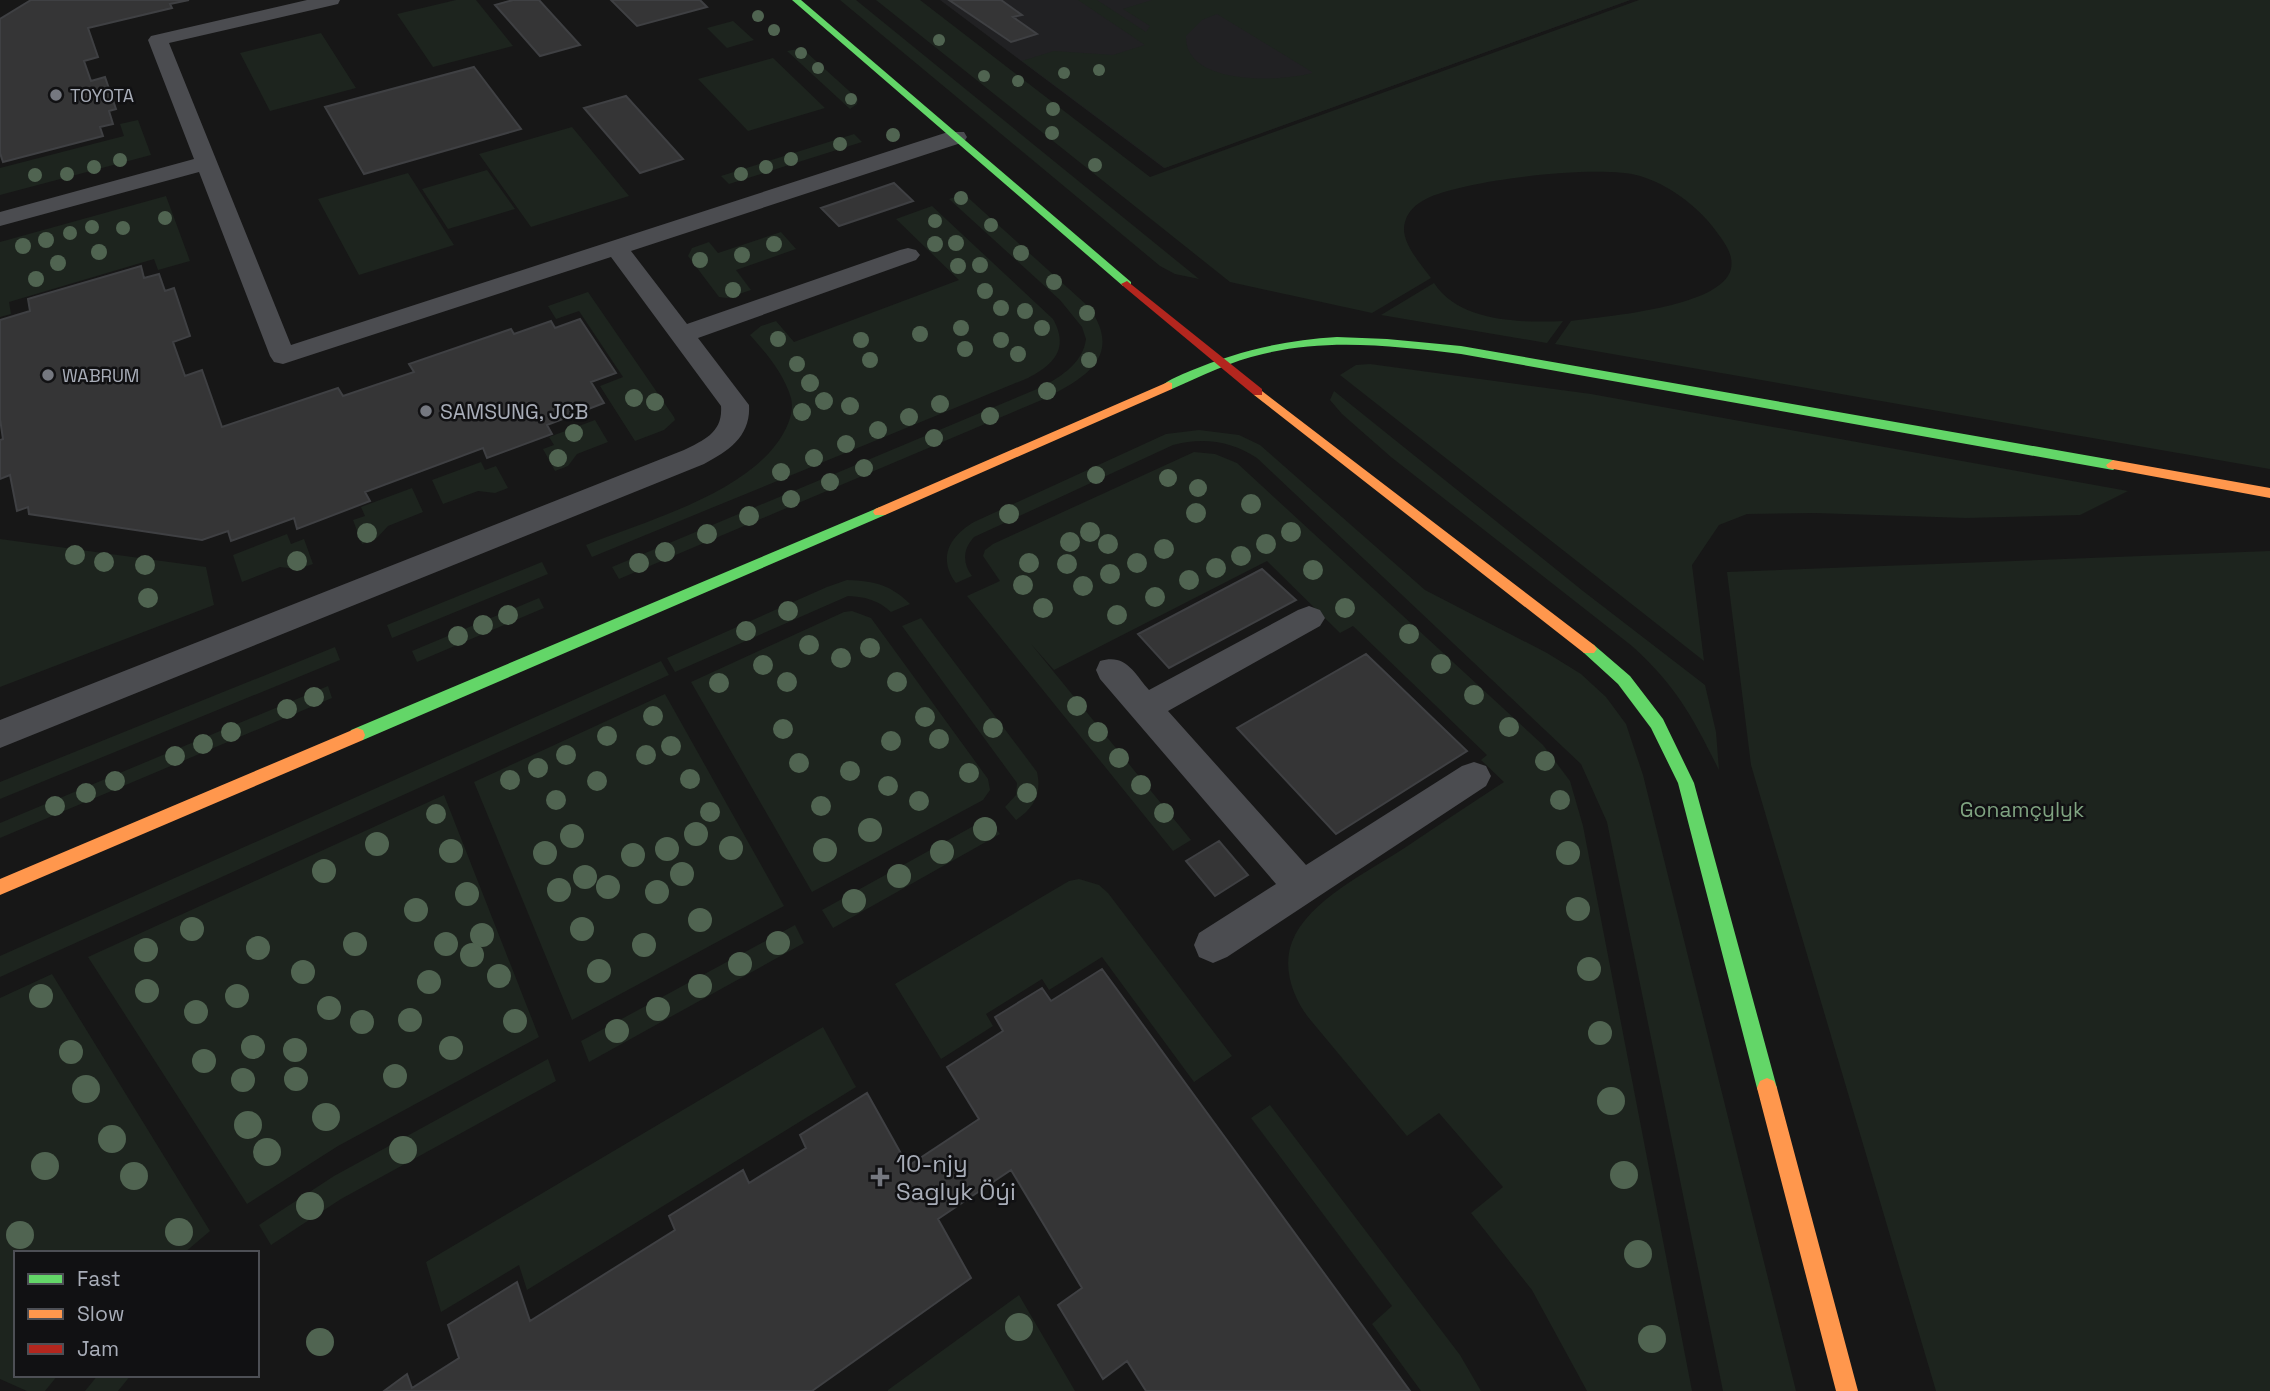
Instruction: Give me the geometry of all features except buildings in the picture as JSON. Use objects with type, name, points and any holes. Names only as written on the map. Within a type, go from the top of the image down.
[{"type":"street","points":[[796,0],[1220,363],[1580,640],[1625,680],[1657,724],[1686,783],[1847,1391]]},
{"type":"street","points":[[0,887],[872,516],[1220,363],[1276,347],[1334,340],[1384,340],[1461,350],[2270,493]]},
{"type":"lane","points":[[331,0],[158,40],[283,356],[956,137]]},
{"type":"lane","points":[[0,219],[206,163]]},
{"type":"lane","points":[[0,734],[694,457],[717,445],[730,433],[737,418],[735,405],[616,247]]},
{"type":"lane","points":[[683,334],[908,255]]},
{"type":"lane","points":[[1145,708],[1309,618]]},
{"type":"lane","points":[[1112,670],[1302,887]]},
{"type":"lane","points":[[1213,945],[1474,776]]},
{"type":"shaded area","points":[[940,0],[1630,0],[1164,168]]},
{"type":"green space","points":[[456,0],[476,0],[513,46],[433,67],[397,14]]},
{"type":"green space","points":[[840,0],[856,0],[1199,279],[1175,274],[1160,266]]},
{"type":"green space","points":[[876,0],[920,0],[1150,177],[1639,0],[2270,0],[2270,469],[1555,344],[1571,321],[1634,313],[1685,301],[1707,293],[1723,282],[1731,269],[1728,248],[1701,213],[1672,191],[1640,176],[1595,172],[1532,176],[1469,186],[1426,199],[1410,211],[1404,229],[1412,252],[1431,278],[1372,313],[1230,282]]},
{"type":"green space","points":[[1078,0],[1097,0],[1146,32],[1150,26],[1123,9],[1152,0],[1630,0],[1165,168],[1022,61],[1054,51],[1113,55],[1145,45]],"holes":[[[1217,14],[1312,72],[1279,78],[1237,77],[1217,72],[1200,64],[1190,52],[1186,36],[1202,20]]]},
{"type":"green space","points":[[733,21],[754,40],[727,48],[707,28]]},
{"type":"green space","points":[[321,33],[356,88],[270,111],[240,53]]},
{"type":"green space","points":[[787,51],[805,51],[858,99],[857,104],[850,109]]},
{"type":"green space","points":[[773,58],[825,108],[748,131],[698,79]]},
{"type":"green space","points":[[138,120],[151,155],[0,195],[0,168],[124,136],[120,124]]},
{"type":"green space","points":[[572,127],[629,196],[531,227],[479,154]]},
{"type":"green space","points":[[854,134],[862,142],[729,184],[721,176]]},
{"type":"green space","points":[[487,170],[515,209],[448,229],[422,189]]},
{"type":"green space","points":[[408,173],[454,245],[359,275],[318,199]]},
{"type":"green space","points":[[964,194],[1089,307],[1099,324],[1102,339],[1101,352],[1095,363],[1074,382],[1044,399],[619,579],[612,567],[1037,389],[1075,363],[1086,339],[1082,327],[1060,300],[949,199]]},
{"type":"green space","points":[[166,196],[190,261],[158,270],[154,259],[9,302],[11,314],[0,317],[0,242]]},
{"type":"green space","points":[[932,206],[1053,319],[1060,338],[1057,354],[1052,361],[1028,378],[592,557],[586,545],[667,514],[722,488],[747,473],[767,455],[783,434],[792,408],[791,398],[779,372],[750,335],[761,326],[776,321],[794,342],[959,280],[896,219]]},
{"type":"green space","points":[[781,232],[796,249],[736,270],[751,290],[727,298],[719,297],[688,256],[692,248],[709,242],[718,253]]},
{"type":"green space","points":[[1434,283],[1445,296],[1475,313],[1510,320],[1563,321],[1547,343],[1381,315]]},
{"type":"green space","points":[[588,292],[674,417],[675,420],[664,430],[635,441],[600,386],[623,377],[579,311],[556,319],[548,306]]},
{"type":"green space","points":[[1370,364],[1591,394],[2128,491],[2080,515],[1966,518],[1815,513],[1747,514],[1719,525],[1692,565],[1704,661],[1340,375],[1356,365]]},
{"type":"green space","points":[[1334,391],[1705,685],[1716,732],[1719,770],[1682,703],[1648,661],[1391,457],[1342,414],[1330,400]]},
{"type":"green space","points":[[595,420],[608,442],[577,454],[568,466],[555,471],[543,449],[554,445],[549,437]]},
{"type":"green space","points":[[1199,430],[1239,435],[1260,445],[1425,590],[1547,653],[1581,674],[1606,697],[1626,724],[1643,775],[1796,1391],[1723,1391],[1607,822],[1581,764],[1257,458],[1227,444],[1195,441],[1173,445],[974,537],[965,556],[972,576],[956,583],[950,574],[947,565],[949,548],[958,534],[974,522],[1166,434]]},
{"type":"green space","points":[[1194,452],[1215,454],[1237,463],[1543,745],[1570,781],[1583,826],[1692,1391],[1587,1391],[1532,1290],[1471,1213],[1503,1187],[1439,1113],[1407,1136],[1308,1017],[1291,982],[1288,962],[1292,942],[1312,913],[1342,888],[1504,782],[1481,760],[1487,755],[1353,626],[1340,633],[1267,561],[1054,670],[1031,644],[1191,840],[1173,851],[967,596],[1000,581],[983,556],[985,550],[993,544]]},
{"type":"green space","points":[[481,462],[485,470],[496,466],[508,488],[495,493],[478,491],[443,504],[432,480]]},
{"type":"green space","points":[[412,488],[423,512],[388,526],[376,539],[362,544],[353,520],[365,516],[361,507]]},
{"type":"green space","points":[[287,534],[291,544],[304,539],[313,564],[298,569],[280,567],[242,582],[233,555]]},
{"type":"green space","points":[[0,539],[206,567],[214,605],[0,687]]},
{"type":"green space","name":"Gonamçylyk","points":[[2270,551],[2270,1391],[1936,1391],[1751,765],[1727,572]]},
{"type":"green space","points":[[542,562],[548,574],[392,638],[387,625]]},
{"type":"green space","points":[[847,580],[882,585],[910,604],[891,612],[871,600],[848,596],[675,672],[667,658],[827,587]]},
{"type":"green space","points":[[539,598],[544,608],[417,662],[412,651]]},
{"type":"green space","points":[[852,611],[871,618],[988,779],[990,790],[983,800],[812,892],[691,682],[844,612]]},
{"type":"green space","points":[[921,618],[1037,772],[1035,800],[1028,811],[1016,820],[1005,807],[1016,795],[1017,783],[902,626]]},
{"type":"green space","points":[[335,647],[340,660],[0,799],[0,782]]},
{"type":"green space","points":[[661,661],[669,675],[0,977],[0,956]]},
{"type":"green space","points":[[328,686],[332,698],[0,838],[0,823]]},
{"type":"green space","points":[[665,694],[784,906],[572,1020],[474,782]]},
{"type":"green space","points":[[444,795],[539,1037],[338,1146],[247,1204],[88,957]]},
{"type":"green space","points":[[988,818],[1000,834],[833,928],[822,910]]},
{"type":"green space","points":[[1079,879],[1099,885],[1108,893],[1232,1056],[1194,1082],[1102,957],[1049,990],[1042,979],[986,1014],[993,1026],[941,1059],[895,984],[1069,881]]},
{"type":"green space","points":[[795,925],[804,943],[589,1062],[581,1041]]},
{"type":"green space","points":[[52,974],[210,1231],[186,1251],[14,1251],[14,1377],[56,1377],[45,1391],[27,1391],[0,1379],[0,998]]},
{"type":"green space","points":[[823,1027],[856,1087],[527,1290],[519,1265],[441,1312],[426,1262]]},
{"type":"green space","points":[[548,1059],[556,1081],[341,1199],[271,1245],[259,1225],[334,1176]]},
{"type":"green space","points":[[1270,1105],[1460,1355],[1481,1391],[1421,1391],[1372,1324],[1392,1306],[1251,1118]]},
{"type":"green space","points":[[1019,1295],[1075,1391],[888,1391],[888,1390]]},
{"type":"green space","points":[[96,1377],[129,1377],[118,1391],[85,1391]]},
{"type":"traffic: fast","points":[[796,0],[1127,284]]},
{"type":"traffic: fast","points":[[1168,386],[1263,350],[1312,342],[1387,342],[1461,350],[2113,465]]},
{"type":"traffic: fast","points":[[357,735],[880,512]]},
{"type":"traffic: fast","points":[[1589,649],[1624,680],[1657,724],[1686,783],[1767,1088]]},
{"type":"traffic: slow","points":[[880,512],[1168,386]]},
{"type":"traffic: slow","points":[[1258,392],[1589,649]]},
{"type":"traffic: slow","points":[[2113,465],[2270,493]]},
{"type":"traffic: slow","points":[[0,887],[357,735]]},
{"type":"traffic: slow","points":[[1767,1088],[1847,1391]]},
{"type":"traffic: jam","points":[[1127,284],[1258,392]]},
{"type":"place","name":"TOYOTA","points":[[56,95]]},
{"type":"place","name":"WABRUM","points":[[48,375]]},
{"type":"place","name":"SAMSUNG, JCB","points":[[426,411]]},
{"type":"place","name":"10-njy Saglyk Öýi","points":[[880,1177]]}]
